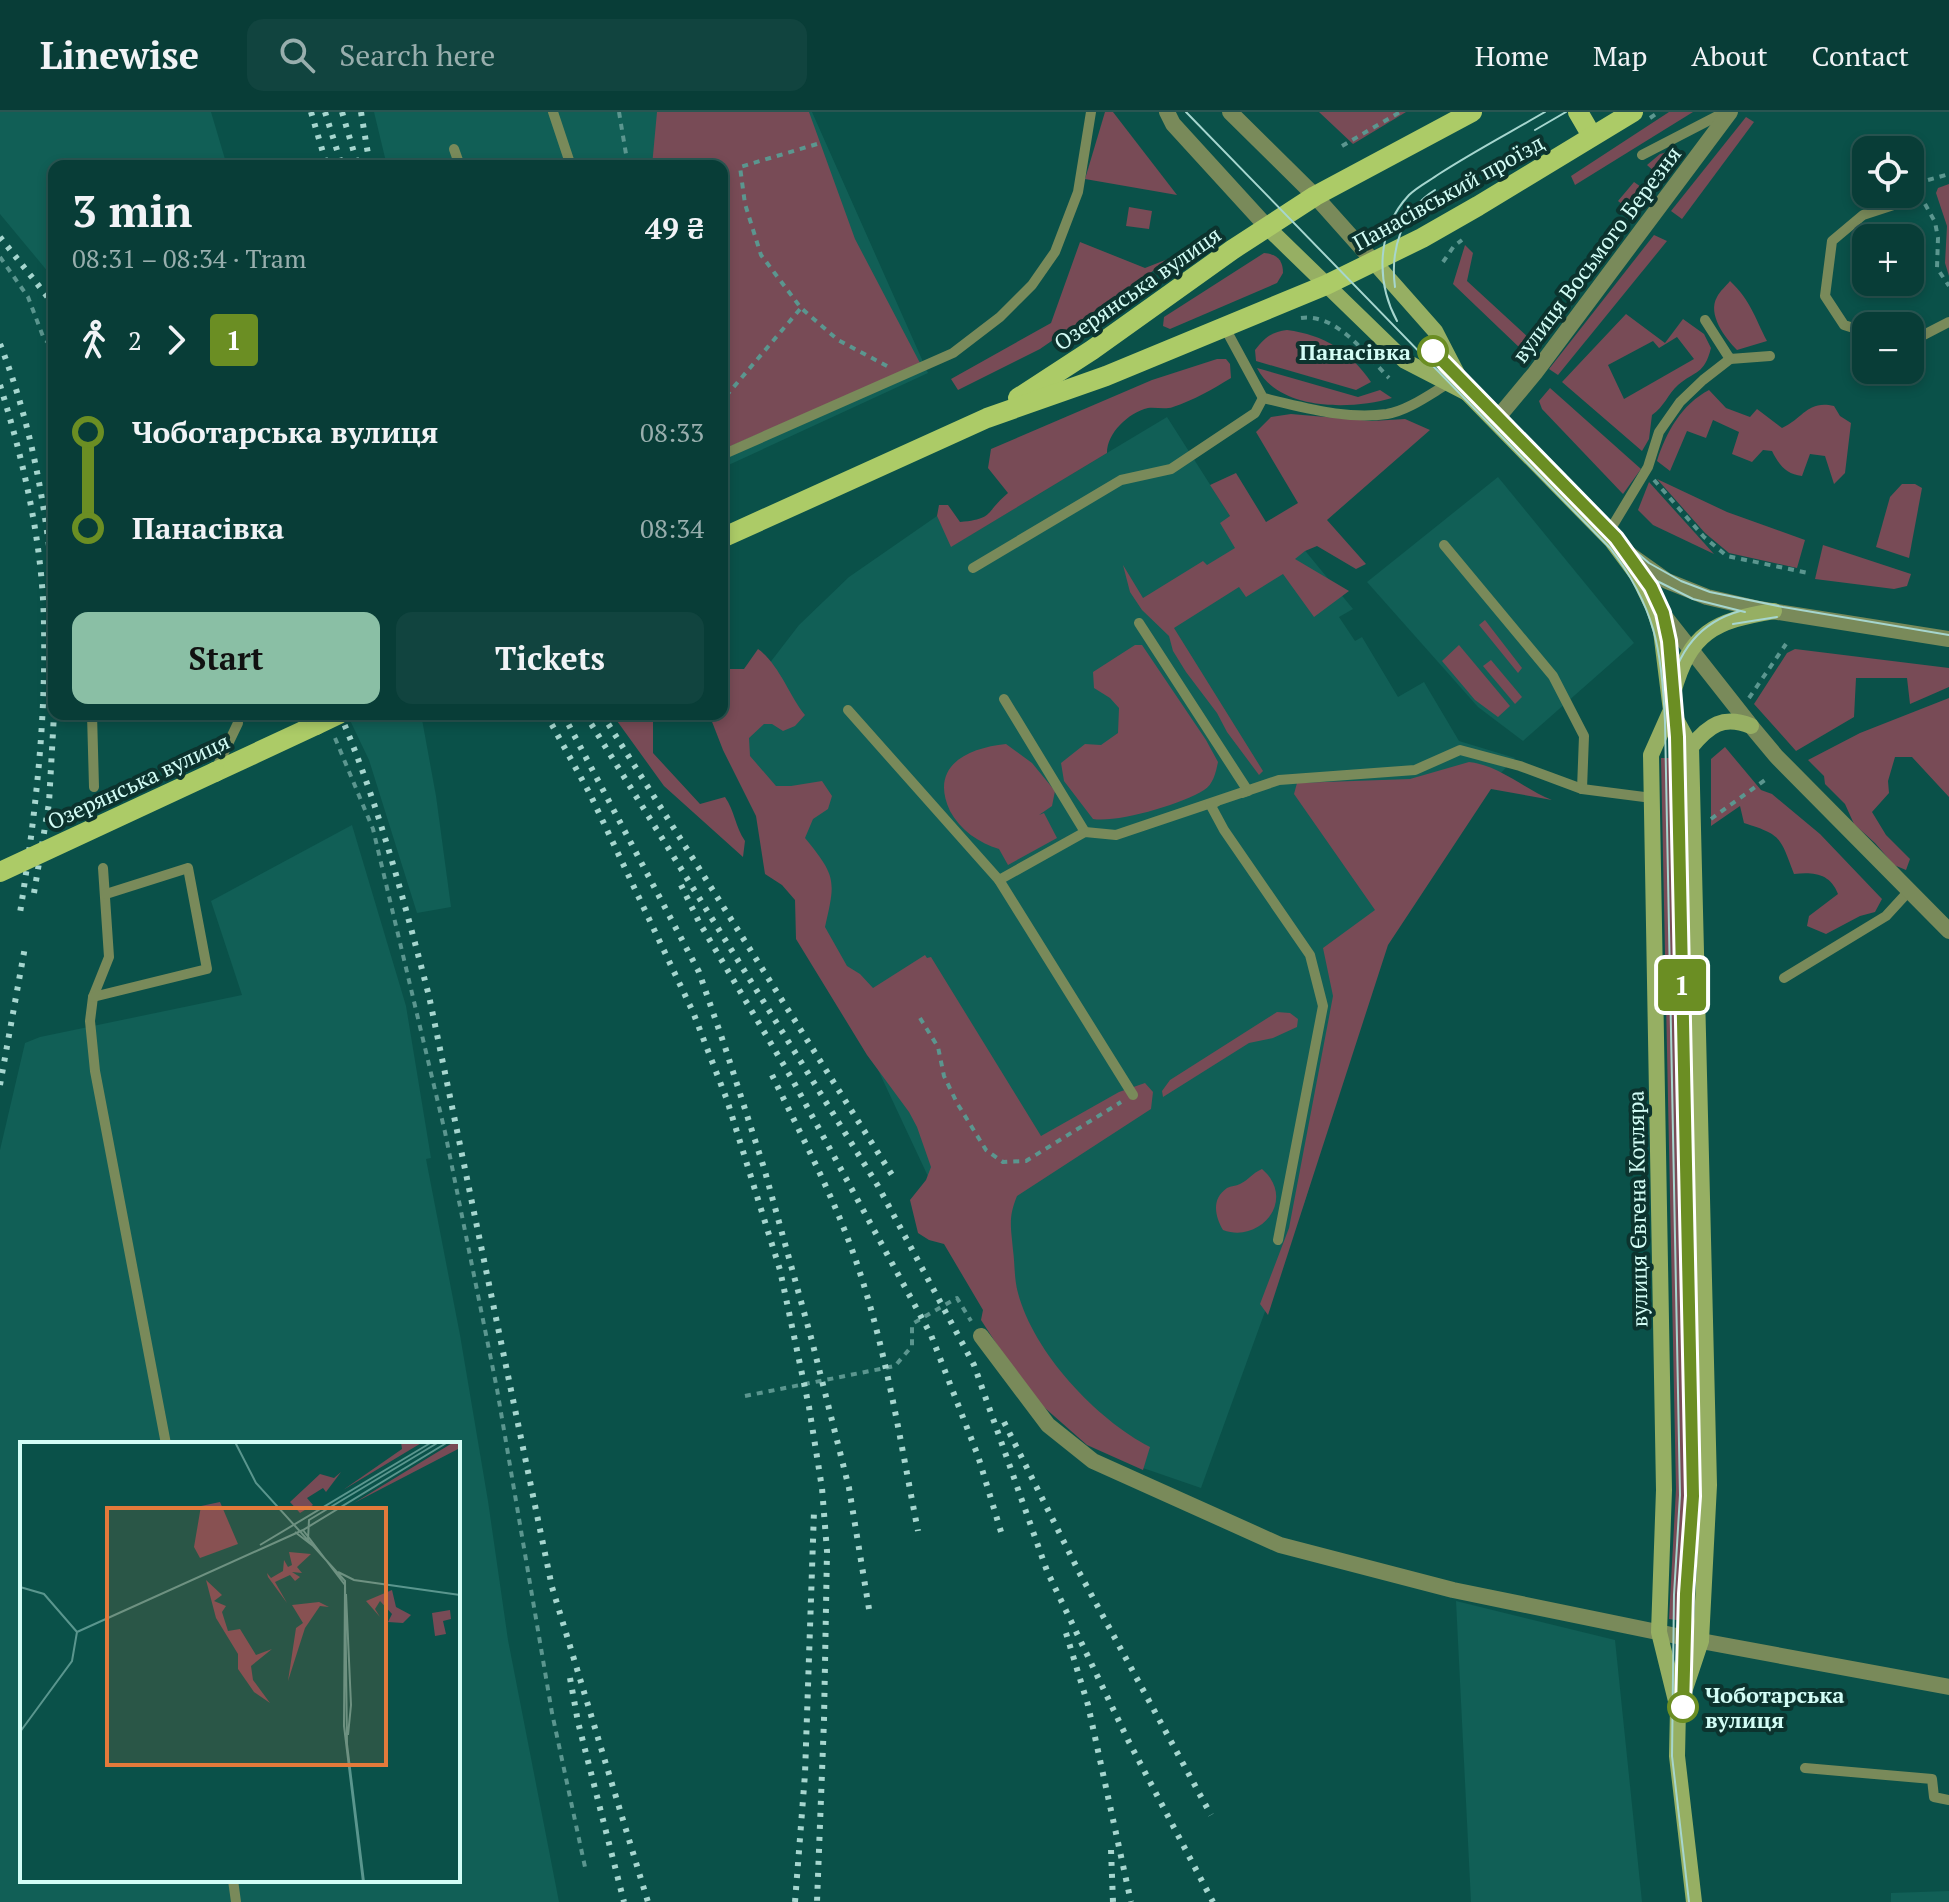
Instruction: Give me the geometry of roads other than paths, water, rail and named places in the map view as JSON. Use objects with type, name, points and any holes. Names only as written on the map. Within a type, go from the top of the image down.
[{"type":"main road","points":[[1315,196],[1472,112]]},
{"type":"main road","points":[[1578,112],[1592,136]]},
{"type":"main road","name":"Панасівський проїзд","points":[[1326,285],[1478,206],[1633,112]]},
{"type":"main road","name":"Озерянська вулиця","points":[[987,418],[1092,350],[1232,250],[1315,196]]},
{"type":"main road","points":[[1268,228],[1405,361],[1467,393]]},
{"type":"main road","points":[[1374,262],[1435,331],[1467,393]]},
{"type":"main road","name":"Озерянська вулиця","points":[[728,535],[987,418],[1106,376],[1326,285]]},
{"type":"main road","name":"вулиця Євгена Котляра","points":[[1467,393],[1611,540],[1638,576],[1661,631],[1670,706],[1691,747],[1709,1485],[1701,1641],[1678,1709]]},
{"type":"main road","points":[[1670,706],[1679,674],[1699,638],[1722,623],[1774,611]]},
{"type":"main road","name":"вулиця Євгена Котляра","points":[[1670,706],[1651,755],[1664,1490],[1659,1632],[1678,1709],[1677,1756],[1694,1902]]},
{"type":"main road","points":[[1691,747],[1715,723],[1732,721],[1751,726]]},
{"type":"main road","name":"Озерянська вулиця","points":[[0,872],[328,722]]},
{"type":"street","points":[[1167,112],[1173,124],[1268,228]]},
{"type":"street","points":[[1230,112],[1315,196],[1374,262]]},
{"type":"street","name":"вулиця Восьмого Березня","points":[[1495,421],[1535,373],[1728,112]]},
{"type":"street","points":[[1611,540],[1652,571],[1682,588],[1719,600],[1949,639]]},
{"type":"street","points":[[1648,594],[1751,726],[1949,931]]},
{"type":"street","points":[[981,1336],[1048,1425],[1093,1461],[1280,1545],[1453,1590],[1701,1641],[1949,1687]]},
{"type":"lane","points":[[553,112],[569,160]]},
{"type":"lane","points":[[728,452],[953,353],[1000,317],[1032,285],[1055,252],[1078,192],[1091,112]]},
{"type":"lane","points":[[1642,155],[1728,112]]},
{"type":"lane","points":[[454,149],[458,160]]},
{"type":"lane","points":[[1852,328],[1844,325],[1825,296],[1832,241],[1863,215],[1884,208]]},
{"type":"lane","points":[[1705,320],[1730,359]]},
{"type":"lane","points":[[1924,335],[1949,322]]},
{"type":"lane","points":[[1225,328],[1263,398],[1335,415],[1389,414],[1416,403],[1449,383]]},
{"type":"lane","points":[[1611,540],[1648,467],[1659,432],[1680,402],[1730,359],[1770,356]]},
{"type":"lane","points":[[973,568],[1121,480],[1171,469],[1255,413],[1263,398]]},
{"type":"lane","points":[[1444,545],[1553,676],[1584,736],[1582,789]]},
{"type":"lane","points":[[1139,623],[1248,791]]},
{"type":"lane","points":[[1004,699],[1085,832]]},
{"type":"lane","points":[[848,710],[999,880],[1133,1095]]},
{"type":"lane","points":[[92,720],[94,787]]},
{"type":"lane","points":[[215,772],[238,720]]},
{"type":"lane","points":[[999,880],[1085,832],[1116,835],[1279,780],[1415,770],[1460,750],[1520,766],[1582,789],[1652,798]]},
{"type":"lane","points":[[1210,804],[1224,830],[1310,955],[1323,1006],[1278,1240]]},
{"type":"lane","points":[[103,868],[109,957],[93,997],[90,1021],[95,1071],[166,1442]]},
{"type":"lane","points":[[93,997],[207,969],[188,868],[106,894]]},
{"type":"lane","points":[[1784,978],[1886,916],[1908,892]]},
{"type":"lane","points":[[1805,1768],[1932,1779],[1934,1797],[1949,1800]]},
{"type":"lane","points":[[233,1882],[236,1902]]},
{"type":"tram line","points":[[1186,112],[1610,548],[1637,590],[1653,630],[1665,722],[1680,1495],[1674,1595],[1672,1756],[1689,1902]]},
{"type":"tram line","points":[[1397,321],[1385,290],[1383,256],[1390,224],[1398,209],[1423,184],[1545,112]]},
{"type":"tram line","points":[[1535,130],[1566,112]]},
{"type":"tram line","points":[[1395,287],[1394,259],[1401,232],[1414,208],[1435,190]]},
{"type":"tram line","name":"1","points":[[1433,351],[1616,538],[1651,587],[1663,613],[1669,641],[1677,737],[1693,1496],[1683,1707]]},
{"type":"tram line","points":[[1602,523],[1649,563],[1681,581],[1710,592],[1949,635]]},
{"type":"tram line","points":[[1638,567],[1660,606],[1671,655]]},
{"type":"tram line","points":[[1645,575],[1693,599],[1745,612]]},
{"type":"tram line","points":[[1668,697],[1677,667],[1691,642],[1712,623],[1740,611]]},
{"type":"tram line","points":[[1733,624],[1777,617]]},
{"type":"tram line","points":[[1688,1563],[1693,1496],[1691,1399]]},
{"type":"railway","points":[[311,112],[325,160]]},
{"type":"railway","points":[[325,112],[340,160]]},
{"type":"railway","points":[[342,112],[356,160]]},
{"type":"railway","points":[[361,112],[369,160]]},
{"type":"railway","points":[[0,237],[48,297]]},
{"type":"railway","points":[[0,344],[29,434],[48,537]]},
{"type":"railway","points":[[0,385],[31,504],[43,596],[43,698],[38,770],[20,913]]},
{"type":"railway","points":[[34,893],[49,803],[54,720]]},
{"type":"railway","points":[[342,720],[379,818],[429,996],[552,1587],[648,1902]]},
{"type":"railway","points":[[549,720],[590,794],[693,1012],[727,1100],[780,1270],[809,1407],[822,1488],[827,1551],[817,1902]]},
{"type":"railway","points":[[566,720],[699,972],[725,1047],[764,1168],[812,1341],[849,1488],[870,1615]]},
{"type":"railway","points":[[589,720],[878,1186],[974,1365],[1047,1571],[1128,1740],[1213,1902]]},
{"type":"railway","points":[[606,720],[892,1175]]},
{"type":"railway","points":[[681,885],[699,922],[792,1079],[931,1335],[978,1456],[1002,1535]]},
{"type":"railway","points":[[0,1085],[25,947]]},
{"type":"railway","points":[[772,1075],[837,1211],[866,1292],[891,1394],[918,1531]]},
{"type":"railway","points":[[1004,1422],[1079,1572],[1211,1815]]},
{"type":"railway","points":[[795,1902],[805,1774],[814,1511]]},
{"type":"railway","points":[[1066,1633],[1088,1705],[1131,1902]]},
{"type":"railway","points":[[570,1678],[578,1722],[624,1902]]},
{"type":"railway","points":[[1111,1850],[1113,1902]]},
{"type":"place","name":"Панасівка","points":[[1433,351]]},
{"type":"place","name":"Чоботарська вулиця","points":[[1683,1707]]}]
